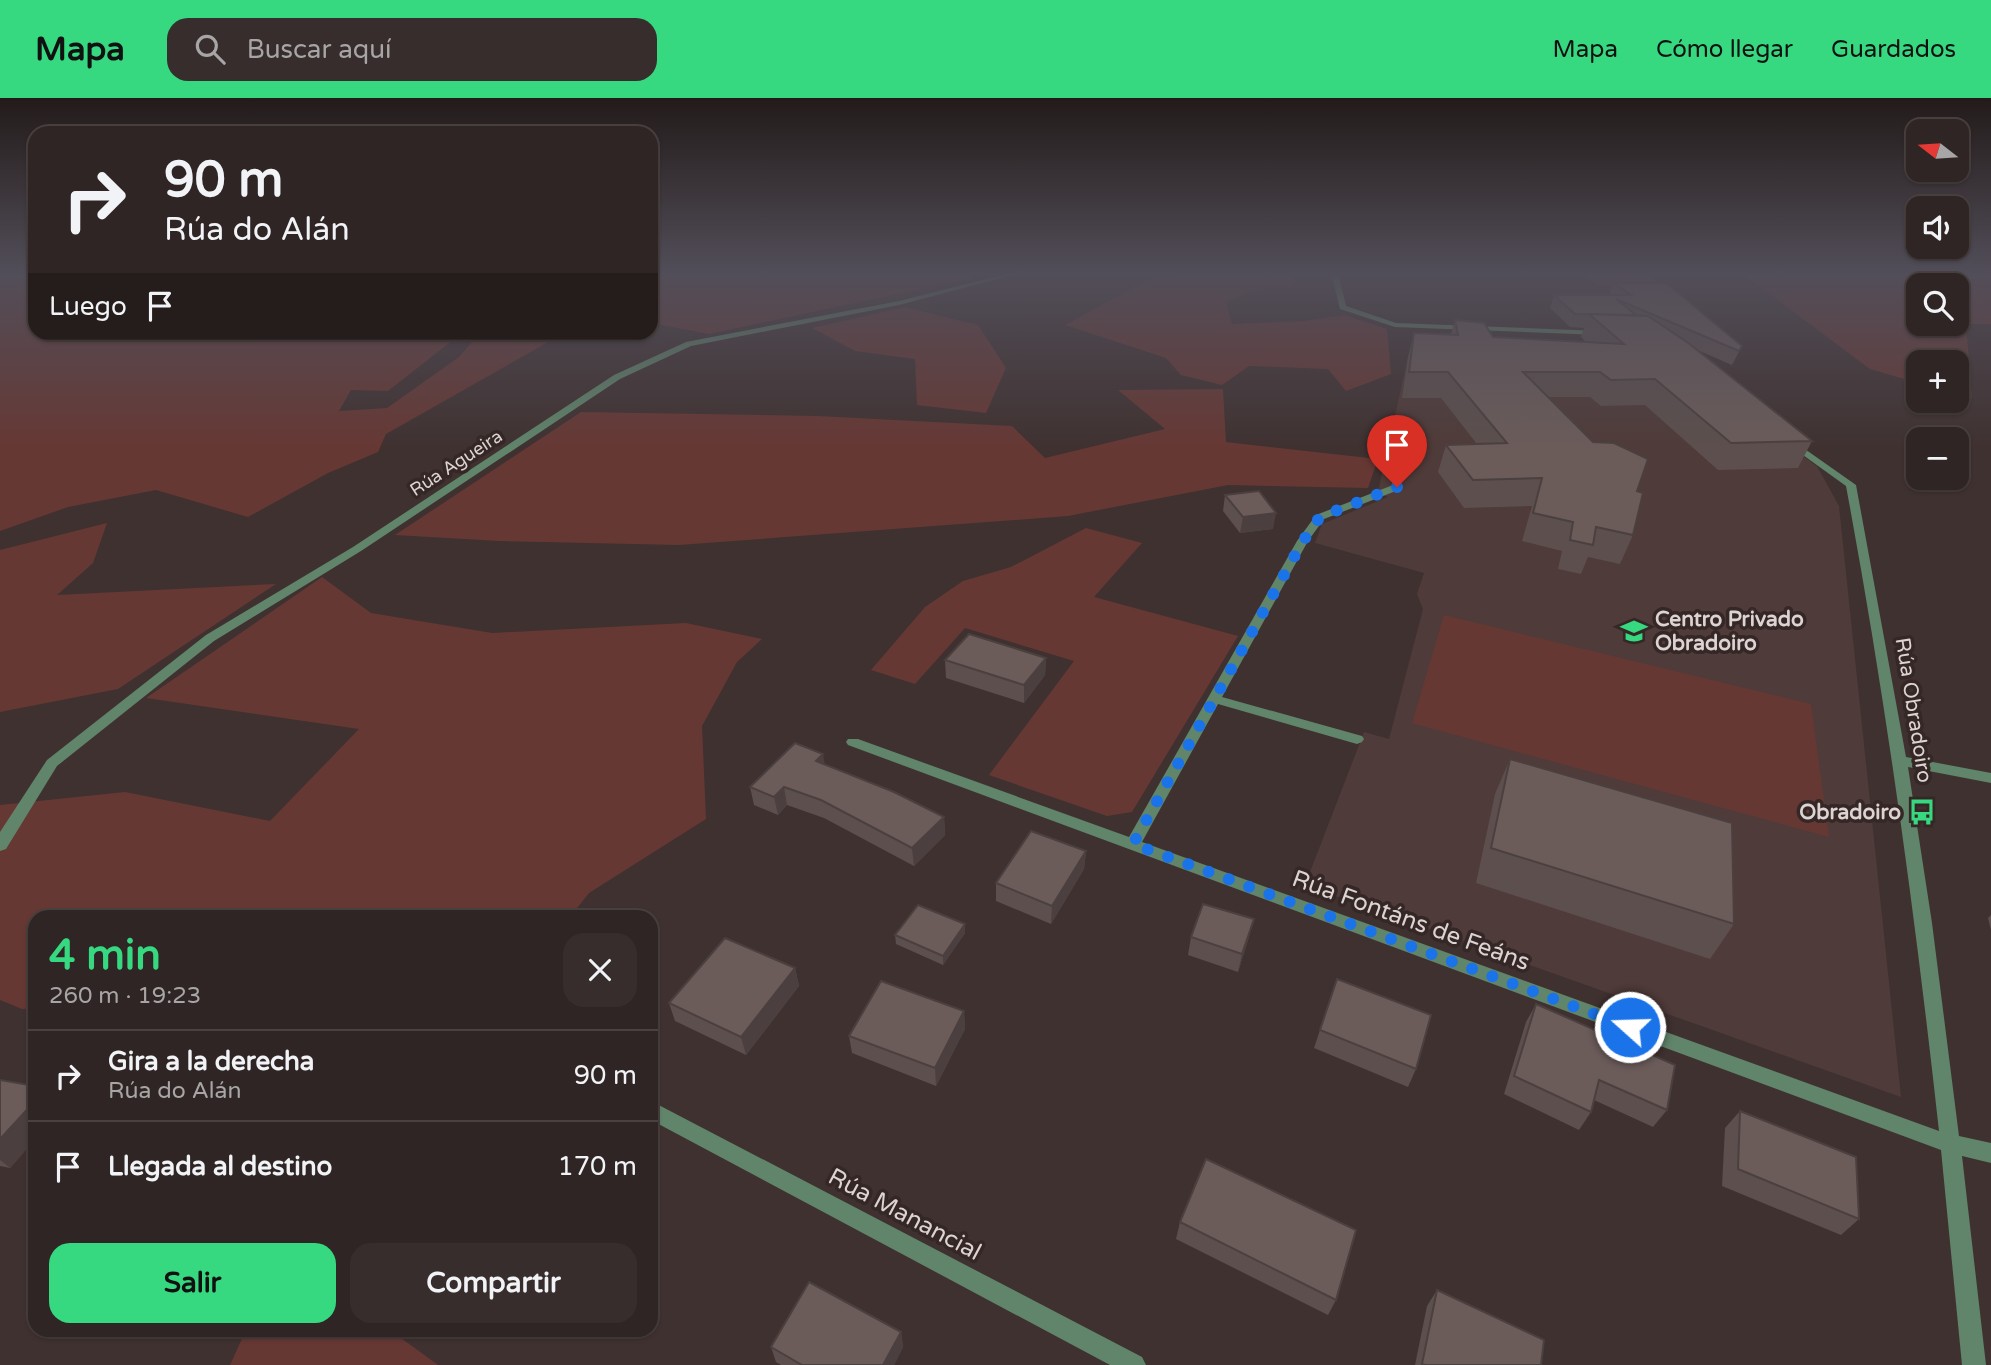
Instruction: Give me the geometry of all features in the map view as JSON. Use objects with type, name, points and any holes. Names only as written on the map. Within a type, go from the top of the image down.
[{"type":"street","name":"Rúa Agueira","points":[[0,845],[52,763],[210,638],[357,549],[617,377],[689,344],[755,331]]},
{"type":"street","points":[[1535,331],[1614,334]]},
{"type":"street","name":"Rúa Obradoiro","points":[[1785,438],[1851,485],[1870,580],[1899,761],[1951,1144],[1974,1365]]},
{"type":"street","points":[[1133,844],[1303,541],[1320,517],[1397,487]]},
{"type":"street","points":[[1215,699],[1357,738]]},
{"type":"street","name":"Rúa Fontáns de Feáns","points":[[853,741],[1951,1144],[1991,1153]]},
{"type":"street","points":[[1899,761],[1991,778]]},
{"type":"street","name":"Rúa Manancial","points":[[658,1114],[1134,1365]]},
{"type":"shaded area","points":[[0,331],[28,331],[28,340],[453,340],[388,391],[351,390],[339,411],[387,408],[459,357],[474,340],[552,340],[386,434],[378,452],[328,473],[248,517],[156,490],[68,507],[0,531]]},
{"type":"shaded area","points":[[694,331],[723,331],[709,334]]},
{"type":"shaded area","points":[[818,331],[982,331],[1006,368],[986,413],[917,405],[915,359],[855,351]]},
{"type":"shaded area","points":[[1084,331],[1387,331],[1391,374],[1346,391],[1328,369],[1249,366],[1222,385],[1181,375],[1166,358]]},
{"type":"shaded area","points":[[1819,331],[1906,331],[1906,336],[1967,336],[1968,350],[1906,350],[1906,380],[1870,369]]},
{"type":"shaded area","name":"Centro Privado Obradoiro","points":[[1408,357],[1684,373],[1817,466],[1839,506],[1901,1097],[1305,885],[1364,732],[1389,739],[1423,609],[1417,594],[1424,573],[1315,543],[1322,524],[1388,497],[1378,492]]},
{"type":"shaded area","points":[[1969,361],[1972,398],[1969,397]]},
{"type":"shaded area","points":[[1223,389],[1226,442],[1378,459],[1368,488],[1228,485],[1068,516],[679,545],[499,541],[395,535],[581,412],[818,416],[1012,426],[1045,458],[1165,429],[1118,390]]},
{"type":"shaded area","points":[[107,523],[93,563],[57,595],[276,584],[118,689],[0,712],[0,550]]},
{"type":"shaded area","points":[[1086,528],[1142,543],[1094,597],[1238,636],[1132,812],[1107,816],[989,775],[1074,661],[965,628],[915,684],[871,670],[925,607],[963,581],[1011,567]]},
{"type":"shaded area","points":[[322,577],[371,613],[492,633],[686,623],[762,639],[737,662],[702,726],[706,819],[589,893],[576,910],[28,910],[28,1009],[22,1009],[0,1000],[0,805],[125,792],[270,821],[359,729],[146,698]]},
{"type":"shaded area","points":[[1444,615],[1811,704],[1829,837],[1412,723]]},
{"type":"shaded area","points":[[243,1337],[400,1337],[438,1365],[230,1365]]},
{"type":"building","points":[[1457,331],[1489,331],[1493,337],[1624,344],[1609,331],[1671,331],[1812,441],[1731,443],[1655,379],[1611,380],[1600,372],[1523,372],[1593,442],[1614,443],[1648,459],[1637,491],[1643,493],[1633,535],[1596,527],[1593,545],[1570,540],[1573,522],[1533,513],[1542,478],[1473,480],[1446,445],[1507,443],[1448,372],[1409,372],[1414,333],[1458,335]]},
{"type":"building","points":[[1692,331],[1724,331],[1742,346],[1739,351]]},
{"type":"building","points":[[1259,491],[1276,513],[1243,517],[1225,495]]},
{"type":"building","points":[[969,634],[1046,658],[1024,685],[945,660]]},
{"type":"building","points":[[795,743],[823,754],[816,761],[894,792],[944,817],[912,848],[821,800],[784,787],[774,797],[750,787]]},
{"type":"building","points":[[1510,759],[1732,823],[1734,924],[1491,848]]},
{"type":"building","points":[[1031,831],[1086,851],[1052,906],[996,883]]},
{"type":"building","points":[[1203,904],[1254,919],[1242,954],[1191,937]]},
{"type":"building","points":[[918,905],[965,924],[943,956],[895,935]]},
{"type":"building","points":[[725,938],[795,968],[741,1037],[669,1003]]},
{"type":"building","points":[[1337,979],[1431,1015],[1416,1069],[1320,1030]]},
{"type":"building","points":[[881,981],[964,1011],[935,1068],[849,1036]]},
{"type":"building","points":[[1536,1004],[1675,1065],[1667,1110],[1599,1080],[1591,1112],[1514,1076]]},
{"type":"building","points":[[0,1080],[28,1085],[28,1109],[0,1139]]},
{"type":"building","points":[[1740,1111],[1856,1157],[1859,1219],[1738,1169]]},
{"type":"building","points":[[1206,1159],[1356,1230],[1336,1300],[1180,1222]]},
{"type":"building","points":[[809,1282],[901,1332],[883,1365],[802,1365],[771,1347]]},
{"type":"building","points":[[1437,1290],[1544,1340],[1541,1365],[1422,1364]]},
{"type":"place","name":"Centro Privado Obradoiro","points":[[1634,631]]},
{"type":"place","name":"Obradoiro","points":[[1922,812]]},
{"type":"route","points":[[1397,487],[1320,517],[1303,541],[1133,844],[1630,1027]]}]
